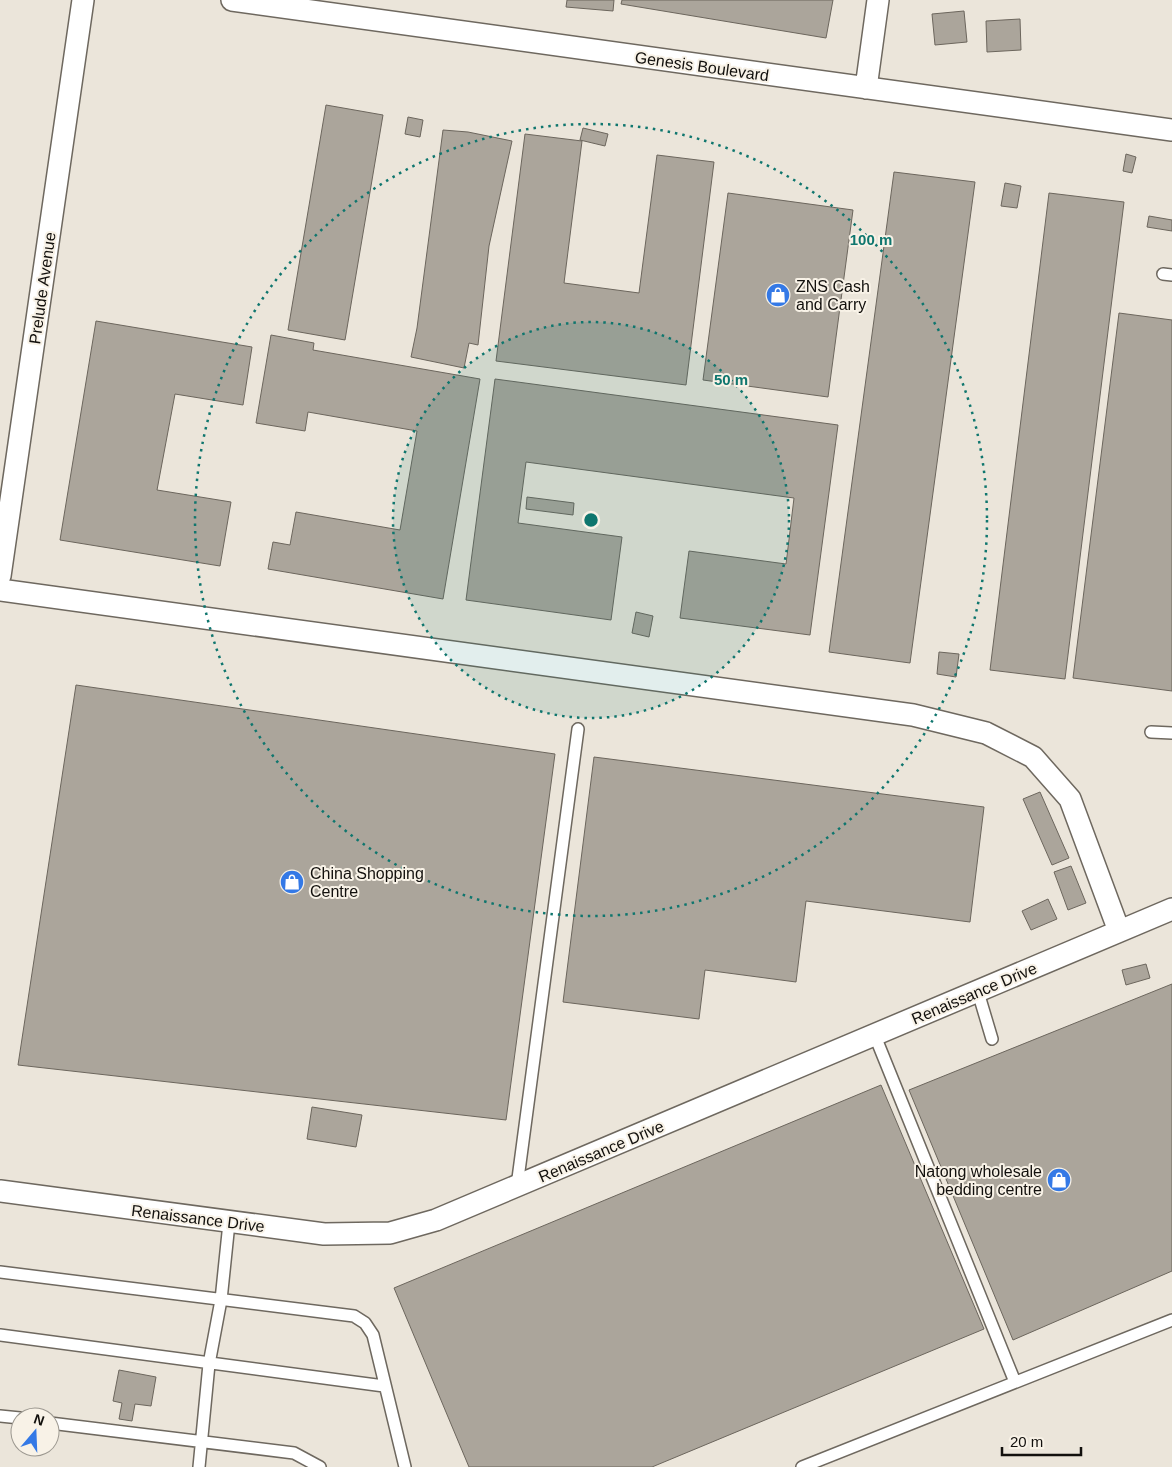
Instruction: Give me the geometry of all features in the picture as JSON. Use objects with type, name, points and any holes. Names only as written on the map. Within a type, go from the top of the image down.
[{"type":"street","name":"Prelude Avenue","points":[[0,576],[83,0]]},
{"type":"street","name":"Genesis Boulevard","points":[[232,0],[1172,130]]},
{"type":"street","points":[[866,88],[878,0]]},
{"type":"street","points":[[0,590],[913,715],[986,733],[1033,758],[1070,798],[1119,931]]},
{"type":"street","name":"Renaissance Drive","points":[[0,1191],[229,1223],[324,1234],[390,1233],[436,1220],[1172,909]]},
{"type":"lane","points":[[518,1186],[578,729]]},
{"type":"lane","points":[[1151,732],[1172,733]]},
{"type":"lane","points":[[978,992],[992,1039]]},
{"type":"lane","points":[[875,1036],[1015,1382]]},
{"type":"lane","points":[[198,1467],[209,1364],[221,1300],[229,1223]]},
{"type":"lane","points":[[0,1272],[354,1316],[365,1323],[373,1335],[405,1467]]},
{"type":"lane","points":[[802,1467],[1172,1320]]},
{"type":"lane","points":[[0,1335],[384,1386]]},
{"type":"lane","points":[[60,1423],[202,1443],[294,1453],[320,1467]]},
{"type":"building","points":[[567,0],[614,0],[613,11],[566,7]]},
{"type":"building","points":[[622,0],[833,0],[826,38],[621,4]]},
{"type":"building","points":[[964,11],[967,42],[935,45],[932,14]]},
{"type":"building","points":[[1020,19],[1021,50],[987,52],[986,21]]},
{"type":"building","points":[[326,105],[383,115],[345,340],[288,330]]},
{"type":"building","points":[[408,117],[423,120],[420,137],[405,134]]},
{"type":"building","points":[[583,128],[608,134],[605,146],[580,140]]},
{"type":"building","points":[[443,130],[468,132],[512,141],[489,246],[478,345],[469,343],[464,368],[411,357],[417,328]]},
{"type":"building","points":[[525,134],[582,141],[564,283],[639,293],[657,155],[714,162],[686,385],[496,361]]},
{"type":"building","points":[[1126,154],[1136,157],[1132,173],[1123,171]]},
{"type":"building","points":[[894,172],[975,182],[910,663],[829,652]]},
{"type":"building","points":[[1005,183],[1021,186],[1017,208],[1001,206]]},
{"type":"building","name":"ZNS Cash and Carry","points":[[728,193],[853,210],[828,397],[703,380]]},
{"type":"building","points":[[1049,193],[1124,202],[1065,679],[990,670]]},
{"type":"building","points":[[1149,216],[1172,220],[1172,231],[1147,227]]},
{"type":"building","points":[[1119,313],[1172,320],[1172,691],[1073,678]]},
{"type":"building","points":[[96,321],[252,347],[243,405],[175,394],[157,490],[231,502],[220,566],[60,540]]},
{"type":"building","points":[[271,335],[314,343],[313,350],[480,379],[443,599],[268,569],[273,542],[290,545],[296,512],[400,530],[417,431],[308,412],[305,431],[256,423]]},
{"type":"building","points":[[495,379],[838,425],[810,635],[680,618],[689,551],[786,564],[794,498],[526,462],[518,523],[622,537],[611,620],[466,600]]},
{"type":"building","points":[[527,497],[574,503],[573,515],[526,509]]},
{"type":"building","points":[[636,612],[653,616],[649,637],[632,633]]},
{"type":"building","points":[[939,652],[959,654],[956,677],[937,674]]},
{"type":"building","name":"China Shopping Centre","points":[[76,685],[555,754],[506,1120],[18,1065]]},
{"type":"building","points":[[594,757],[984,807],[970,922],[806,901],[796,982],[705,970],[699,1019],[563,1002]]},
{"type":"building","points":[[1040,792],[1069,858],[1052,865],[1023,799]]},
{"type":"building","points":[[1071,866],[1086,903],[1068,910],[1054,872]]},
{"type":"building","points":[[1048,899],[1057,919],[1031,930],[1022,911]]},
{"type":"building","points":[[1146,964],[1150,978],[1126,985],[1122,970]]},
{"type":"building","name":"Natong wholesale bedding centre","points":[[1172,984],[1172,1271],[1013,1340],[909,1090]]},
{"type":"building","points":[[881,1085],[984,1329],[652,1467],[469,1467],[394,1288]]},
{"type":"building","points":[[312,1107],[362,1115],[356,1147],[307,1139]]},
{"type":"building","points":[[119,1370],[156,1377],[151,1406],[135,1404],[132,1421],[119,1419],[122,1403],[113,1401]]},
{"type":"place","name":"ZNS Cash and Carry","points":[[778,295]]},
{"type":"place","name":"China Shopping Centre","points":[[292,882]]},
{"type":"place","name":"Natong wholesale bedding centre","points":[[1059,1180]]}]
